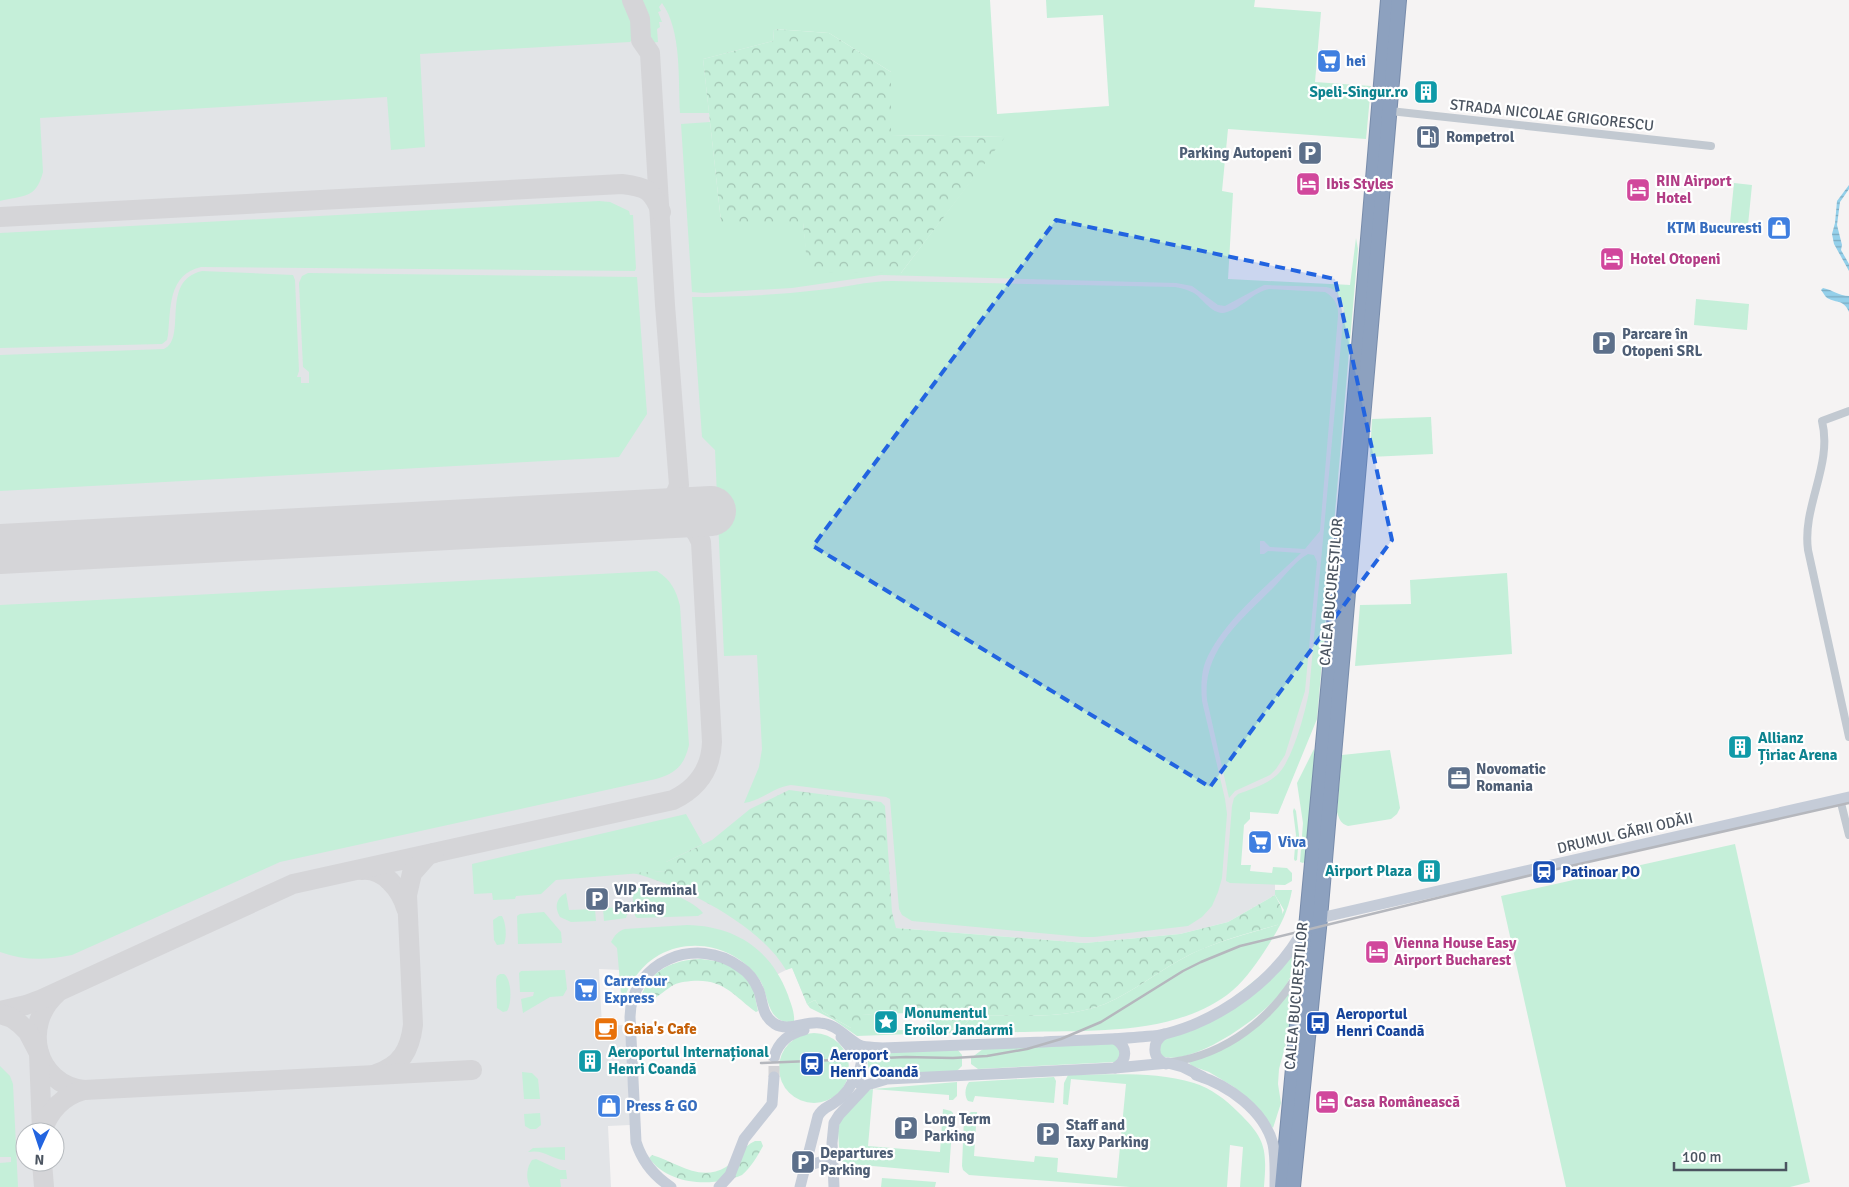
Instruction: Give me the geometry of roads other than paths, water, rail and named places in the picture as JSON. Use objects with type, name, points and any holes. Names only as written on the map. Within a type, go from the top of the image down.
[{"type":"highway","name":"CALEA BUCUREȘTILOR","points":[[1293,1187],[1303,966],[1313,920],[1388,0]]},
{"type":"highway","name":"CALEA BUCUREȘTILOR","points":[[1282,1187],[1295,1120],[1399,0]]},
{"type":"highway","points":[[1276,1187],[1283,1136],[1295,1120]]},
{"type":"highway","points":[[1295,1120],[1302,1138],[1300,1187]]},
{"type":"street","name":"STRADA NICOLAE GRIGORESCU","points":[[1390,111],[1710,146]]},
{"type":"street","points":[[1849,411],[1822,420],[1825,435],[1825,451],[1807,534],[1808,550],[1849,737]]},
{"type":"street","name":"DRUMUL GĂRII ODĂII","points":[[1313,920],[1845,798]]},
{"type":"street","points":[[1845,798],[1849,835]]},
{"type":"street","points":[[666,1184],[644,1160],[636,1142],[630,1017],[632,1000],[639,985],[652,968],[661,962],[676,956],[694,953],[722,957],[740,966],[751,977],[758,989],[766,1016],[777,1025],[788,1027],[814,1023],[826,1024],[843,1033],[860,1046],[882,1048],[1115,1039],[1164,1034],[1214,1015],[1237,1001],[1270,972],[1313,920]]},
{"type":"street","points":[[834,1187],[832,1143],[834,1123],[852,1101],[871,1083],[887,1079],[1115,1068],[1190,1060],[1212,1051],[1250,1029],[1279,1002],[1303,966]]},
{"type":"street","points":[[774,1057],[780,1043],[790,1035],[816,1029],[836,1034],[845,1041],[853,1053]]},
{"type":"street","points":[[1164,1034],[1156,1042],[1155,1051],[1158,1059],[1183,1067],[1203,1078]]},
{"type":"street","points":[[1115,1039],[1122,1044],[1125,1052],[1123,1062],[1115,1068]]},
{"type":"street","points":[[816,1128],[828,1114],[853,1093],[863,1056],[869,1051],[882,1048]]},
{"type":"street","points":[[1153,1065],[1182,1070],[1203,1078],[1225,1087],[1243,1100],[1268,1131],[1274,1154],[1276,1187]]},
{"type":"street","points":[[800,1187],[820,1112],[845,1094],[852,1084],[855,1074]]},
{"type":"street","points":[[719,1187],[730,1175],[744,1139],[772,1104],[774,1077]]},
{"type":"street","points":[[806,1166],[820,1162],[833,1171]]},
{"type":"water","points":[[1849,185],[1849,189],[1840,202],[1837,225],[1842,245],[1841,250],[1849,264],[1849,271],[1834,244],[1832,234],[1837,201]]},
{"type":"water","points":[[1823,288],[1849,296],[1849,312],[1841,303],[1826,297],[1821,290]]},
{"type":"tunnel","points":[[774,1057],[774,1077]]},
{"type":"railway","points":[[761,1063],[906,1057],[953,1058],[987,1056],[1027,1049],[1061,1039],[1101,1022],[1183,971],[1240,946],[1544,872],[1849,803]]},
{"type":"place","name":"hei","points":[[1329,61]]},
{"type":"place","name":"Speli-Singur.ro","points":[[1426,92]]},
{"type":"place","name":"Rompetrol","points":[[1428,137]]},
{"type":"place","name":"Parking Autopeni","points":[[1310,153]]},
{"type":"place","name":"Ibis Styles","points":[[1308,184]]},
{"type":"place","name":"RIN Airport Hotel","points":[[1638,190]]},
{"type":"place","name":"KTM Bucuresti","points":[[1779,228]]},
{"type":"place","name":"Hotel Otopeni","points":[[1612,259]]},
{"type":"place","name":"Parcare în Otopeni SRL","points":[[1604,343]]},
{"type":"place","name":"Allianz Țiriac Arena","points":[[1740,747]]},
{"type":"place","name":"Novomatic Romania","points":[[1459,778]]},
{"type":"place","name":"Viva","points":[[1260,842]]},
{"type":"place","name":"Airport Plaza","points":[[1429,871]]},
{"type":"place","name":"Patinoar PO","points":[[1544,872]]},
{"type":"place","name":"VIP Terminal Parking","points":[[597,899]]},
{"type":"place","name":"Vienna House Easy Airport Bucharest","points":[[1377,952]]},
{"type":"place","name":"Carrefour Express","points":[[586,990]]},
{"type":"place","name":"Monumentul Eroilor Jandarmi","points":[[886,1022]]},
{"type":"place","name":"Aeroportul Henri Coandă","points":[[1318,1023]]},
{"type":"place","name":"Gaia's Cafe","points":[[606,1029]]},
{"type":"place","name":"Aeroportul Internațional Henri Coandă","points":[[590,1061]]},
{"type":"place","name":"Aeroport Henri Coandă","points":[[812,1064]]},
{"type":"place","name":"Casa Românească","points":[[1327,1102]]},
{"type":"place","name":"Press & GO","points":[[609,1106]]},
{"type":"place","name":"Long Term Parking","points":[[906,1128]]},
{"type":"place","name":"Staff and Taxy Parking","points":[[1048,1134]]},
{"type":"place","name":"Departures Parking","points":[[803,1162]]}]
